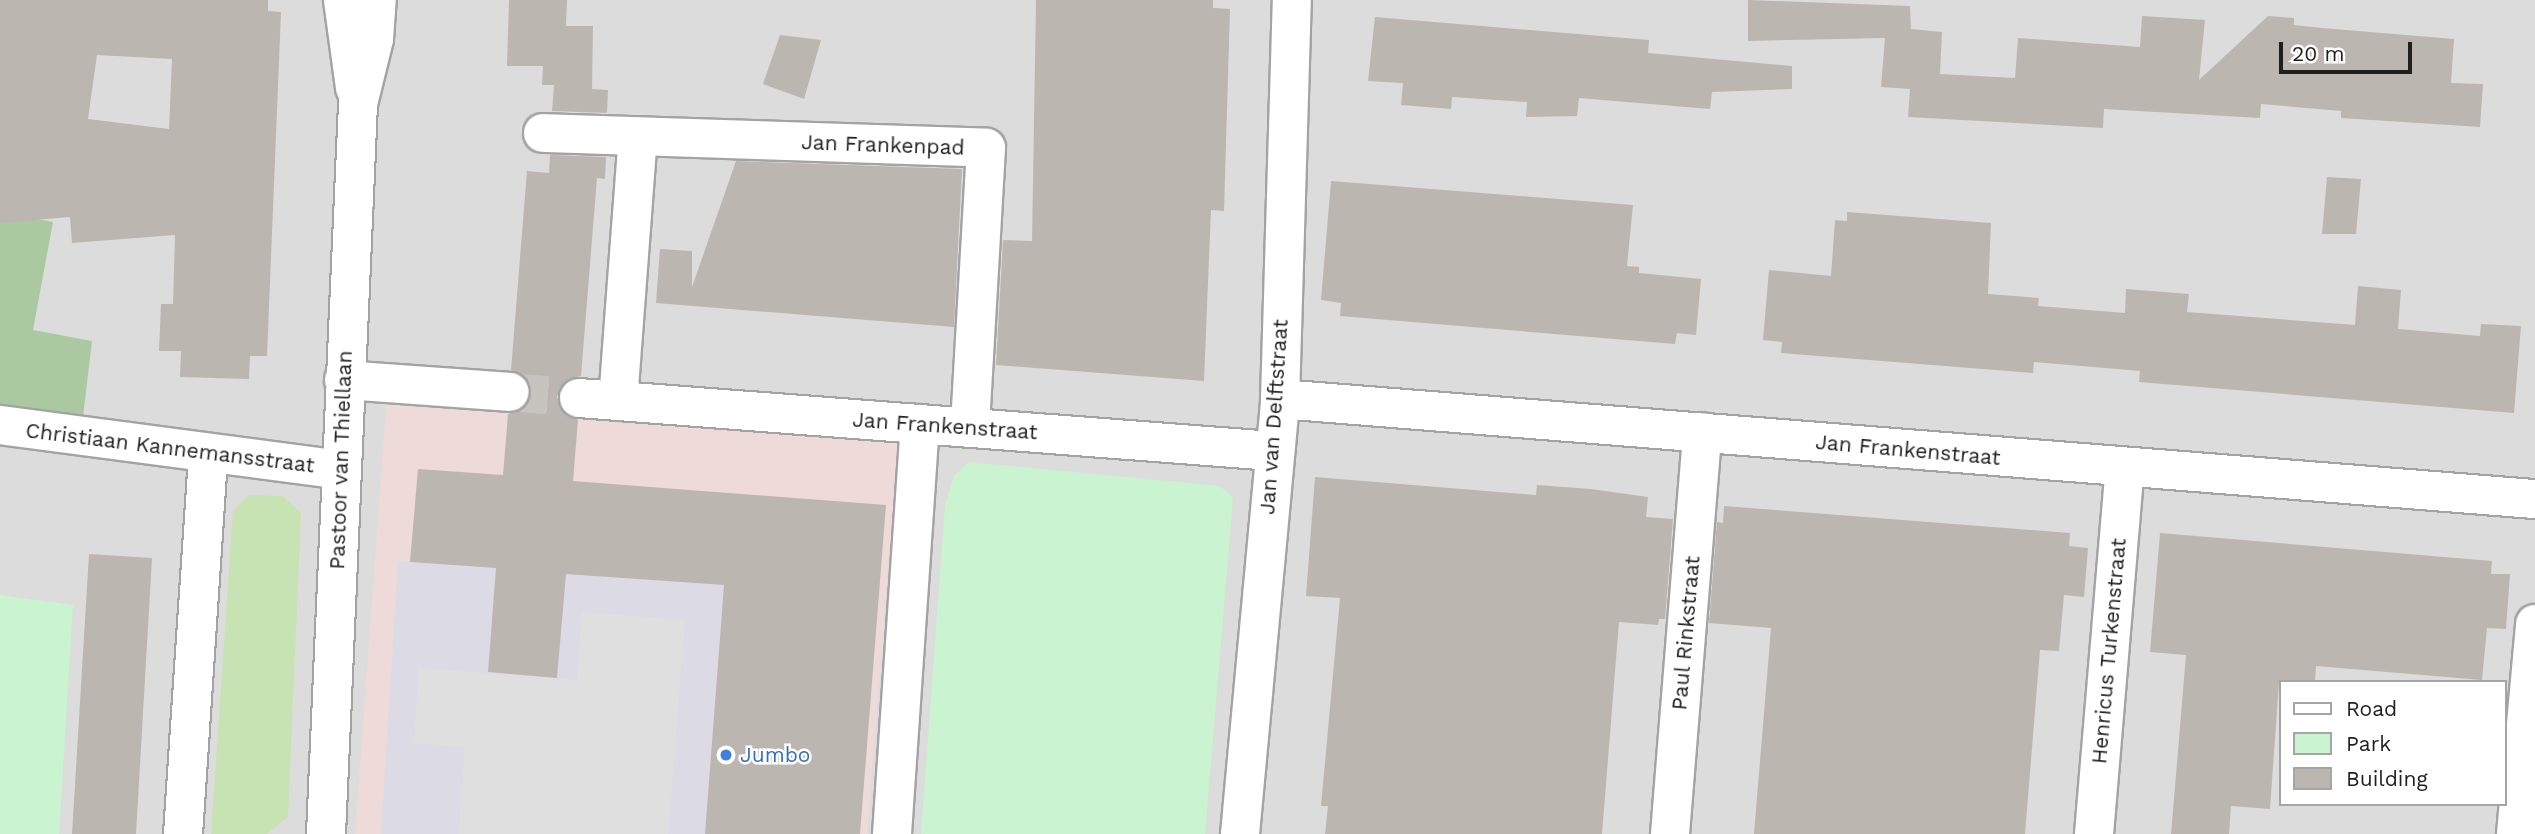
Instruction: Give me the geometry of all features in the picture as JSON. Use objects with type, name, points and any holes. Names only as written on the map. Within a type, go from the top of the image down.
[{"type":"street","name":"Pastoor van Thiellaan","points":[[343,0],[358,104]]},
{"type":"street","name":"Pastoor van Thiellaan","points":[[324,828],[358,104],[374,39],[377,0]]},
{"type":"street","name":"Jan van Delftstraat","points":[[1240,834],[1272,451],[1280,399],[1292,0]]},
{"type":"street","name":"Jan Frankenpad","points":[[543,134],[986,148],[970,428]]},
{"type":"street","points":[[618,401],[639,138]]},
{"type":"street","points":[[344,380],[510,392]]},
{"type":"street","name":"Jan Frankenstraat","points":[[579,398],[1272,451]]},
{"type":"street","name":"Jan Frankenstraat","points":[[1280,399],[2535,499]]},
{"type":"street","points":[[892,834],[920,424]]},
{"type":"street","name":"Christiaan Kannemansstraat","points":[[0,425],[341,470]]},
{"type":"street","name":"Paul Rinkstraat","points":[[1670,834],[1702,432]]},
{"type":"street","points":[[183,834],[208,454]]},
{"type":"street","name":"Henricus Turkenstraat","points":[[2094,834],[2124,468]]},
{"type":"street","points":[[2516,834],[2528,775],[2535,624]]},
{"type":"shaded area","points":[[0,0],[2535,0],[2535,834],[0,834]]},
{"type":"shaded area","points":[[387,394],[899,436],[867,834],[355,834]]},
{"type":"shaded area","points":[[398,561],[724,585],[705,834],[668,834],[685,620],[582,612],[577,680],[419,668],[414,743],[465,747],[459,834],[381,834]]},
{"type":"shaded area","points":[[582,612],[685,619],[668,834],[459,834],[465,747],[414,744],[419,668],[576,680]]},
{"type":"green space","points":[[0,212],[53,222],[33,330],[92,341],[82,425],[0,416]]},
{"type":"green space","points":[[969,462],[1220,486],[1233,498],[1205,834],[921,834],[945,505],[954,476]]},
{"type":"green space","points":[[249,495],[283,496],[301,513],[288,817],[267,834],[211,834],[233,511]]},
{"type":"green space","points":[[0,595],[73,605],[59,834],[0,834]]},
{"type":"building","points":[[0,0],[268,0],[268,11],[281,12],[267,356],[250,356],[249,379],[180,377],[181,351],[159,351],[161,304],[173,304],[175,235],[72,243],[70,217],[0,223]],"holes":[[[97,55],[172,59],[169,129],[88,119]]]},
{"type":"building","points":[[509,0],[567,0],[566,26],[593,26],[592,89],[608,90],[607,113],[552,111],[554,85],[542,85],[543,66],[507,66]]},
{"type":"building","points":[[1036,0],[1213,0],[1213,8],[1230,9],[1224,211],[1211,210],[1204,381],[996,365],[1003,240],[1032,241]]},
{"type":"building","points":[[1748,0],[1910,6],[1911,29],[1942,32],[1940,74],[2015,78],[2018,38],[2140,47],[2142,16],[2205,20],[2199,80],[2268,16],[2294,18],[2294,25],[2454,39],[2451,83],[2483,84],[2480,127],[2341,118],[2341,111],[2261,104],[2260,118],[2104,109],[2103,128],[1908,117],[1910,89],[1881,87],[1885,38],[1748,41]]},
{"type":"building","points":[[1375,17],[1649,40],[1648,53],[1792,66],[1792,89],[1712,92],[1710,109],[1579,98],[1577,116],[1526,117],[1527,102],[1452,97],[1451,109],[1401,105],[1403,83],[1368,81]]},
{"type":"building","points":[[780,35],[821,40],[804,99],[763,84]]},
{"type":"building","points":[[550,155],[606,157],[605,179],[597,178],[581,376],[569,379],[557,396],[560,408],[578,420],[573,481],[886,505],[860,834],[705,834],[724,585],[566,574],[557,678],[488,672],[496,568],[410,562],[418,469],[503,475],[508,414],[520,411],[532,394],[529,382],[511,370],[527,171],[549,173]]},
{"type":"building","points":[[736,161],[962,169],[954,327],[656,303],[660,249],[692,251],[692,287]]},
{"type":"building","points":[[2327,177],[2361,179],[2356,234],[2322,234]]},
{"type":"building","points":[[1331,181],[1633,205],[1627,266],[1639,267],[1639,273],[1701,279],[1696,335],[1677,333],[1675,344],[1340,316],[1341,303],[1321,300]]},
{"type":"building","points":[[1847,212],[1991,223],[1988,294],[2039,298],[2038,306],[2125,313],[2126,289],[2189,294],[2187,312],[2355,325],[2358,286],[2401,290],[2398,329],[2480,336],[2481,324],[2521,326],[2514,413],[2139,382],[2140,371],[2034,362],[2033,373],[1781,353],[1782,342],[1763,340],[1769,270],[1831,276],[1835,220],[1847,221]]},
{"type":"building","points":[[1315,477],[1536,495],[1537,485],[1591,489],[1648,497],[1646,517],[1673,519],[1665,619],[1659,619],[1658,625],[1619,622],[1602,834],[1325,834],[1328,806],[1321,806],[1340,598],[1306,596]]},
{"type":"building","points":[[1724,506],[2070,533],[2069,546],[2088,548],[2084,597],[2064,595],[2059,651],[2040,650],[2025,834],[1754,834],[1771,628],[1709,623],[1717,522],[1723,523]]},
{"type":"building","points":[[2160,533],[2492,561],[2491,574],[2510,574],[2506,629],[2487,628],[2482,680],[2316,666],[2315,680],[2280,680],[2270,809],[2231,806],[2229,834],[2171,834],[2186,655],[2150,652]]},
{"type":"building","points":[[89,554],[152,558],[136,834],[72,834]]},
{"type":"tunnel","points":[[510,392],[579,398]]},
{"type":"place","name":"Jumbo","points":[[726,755]]}]
